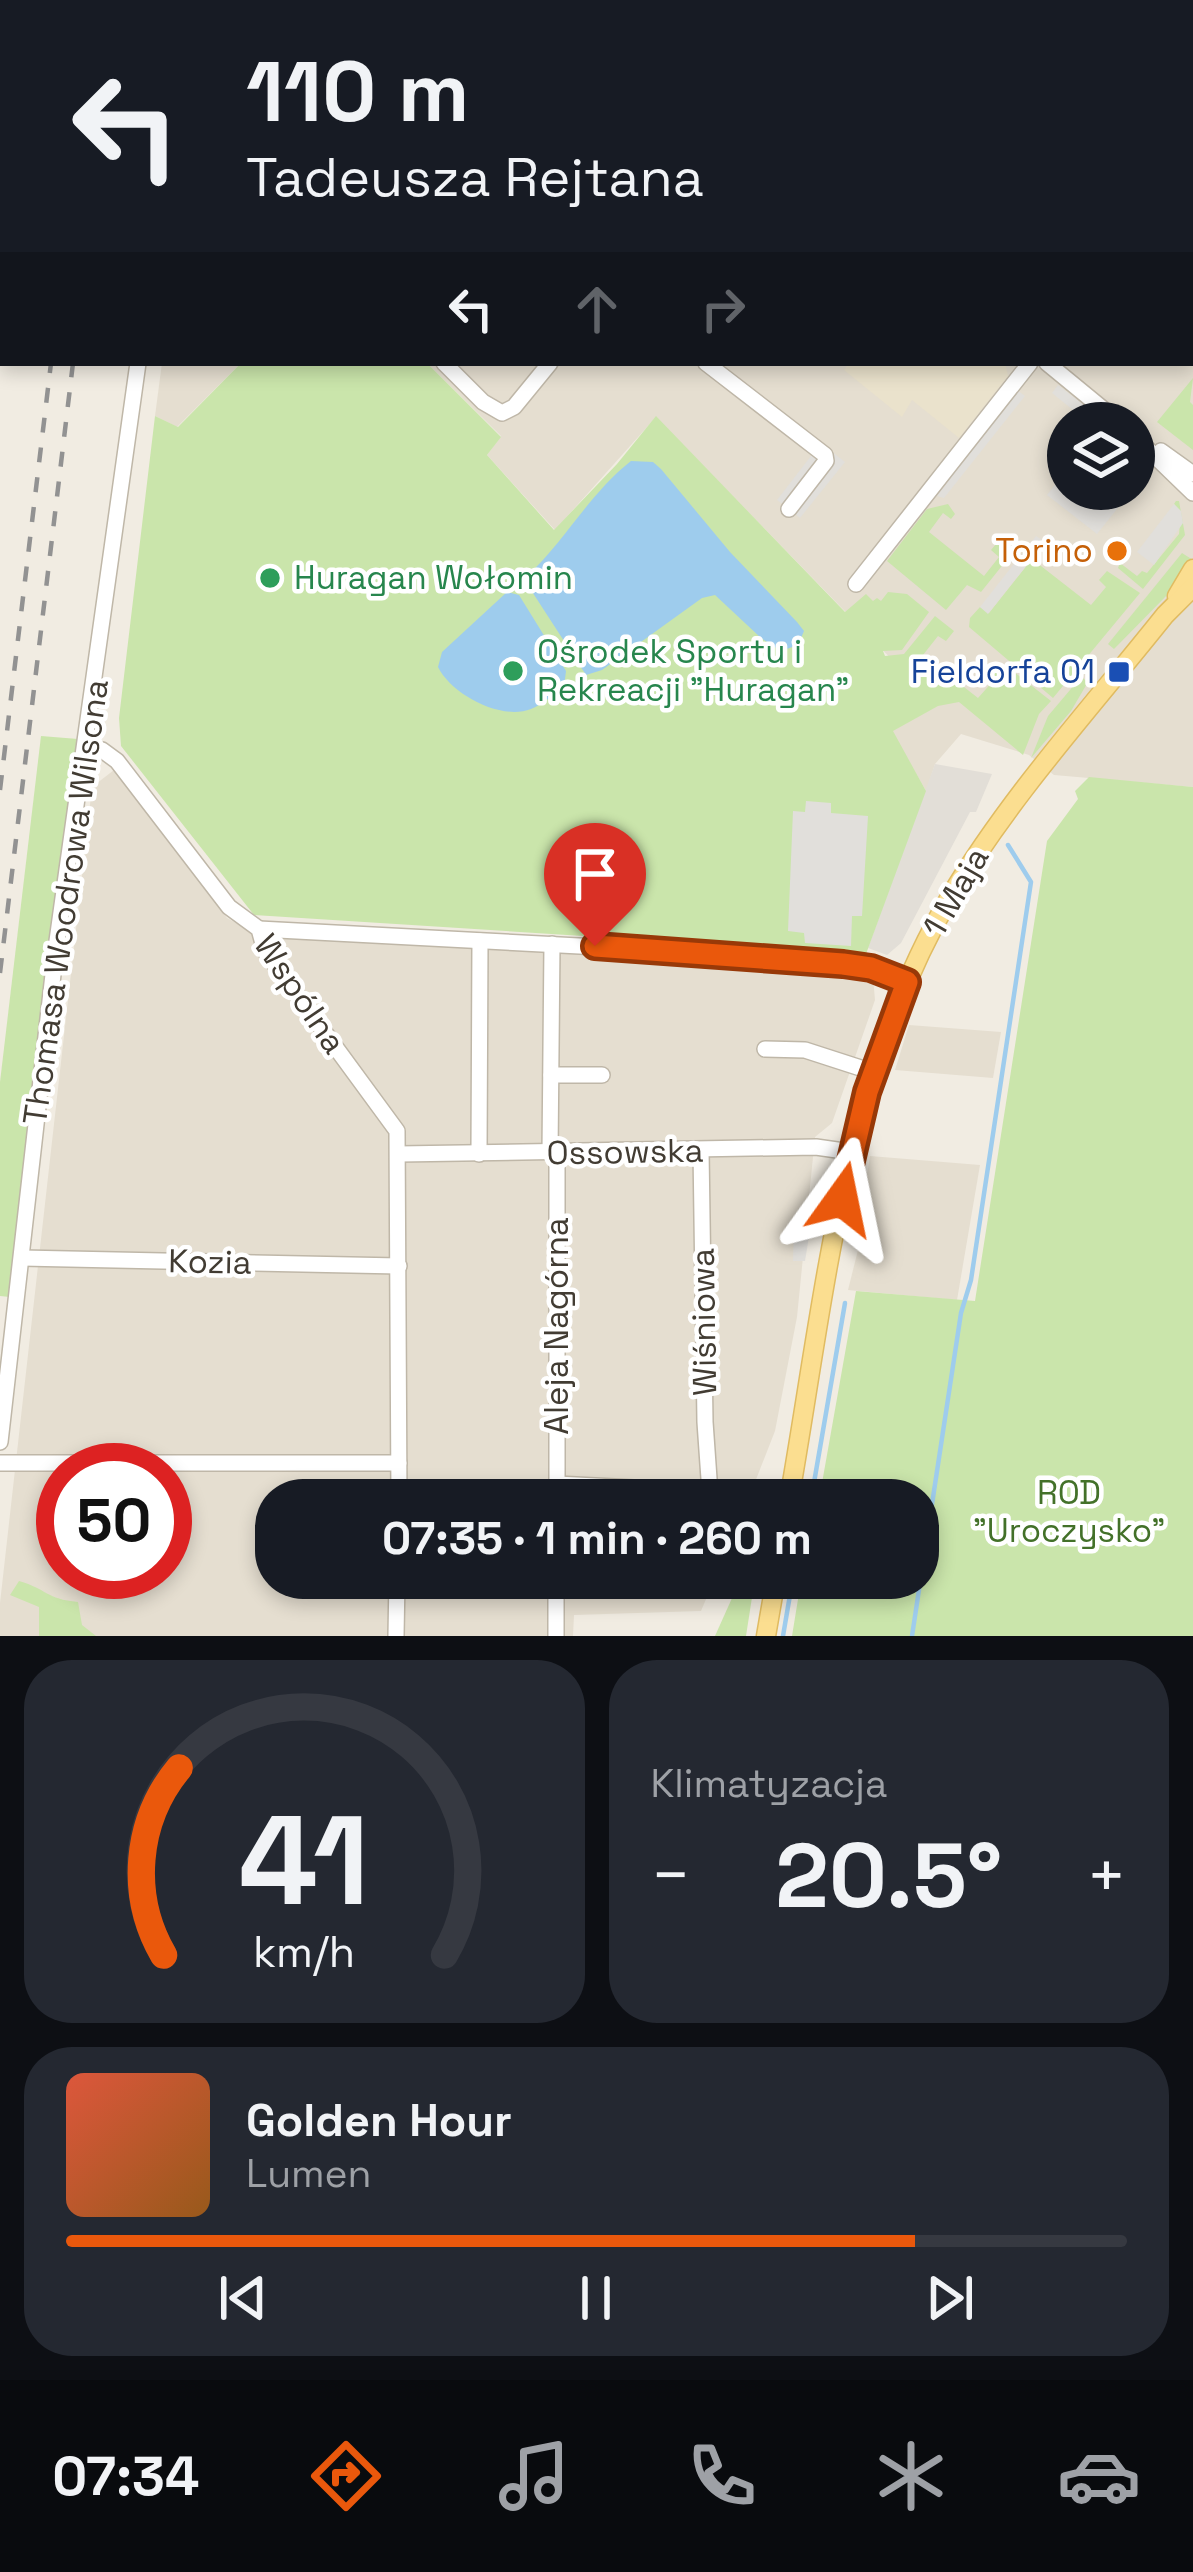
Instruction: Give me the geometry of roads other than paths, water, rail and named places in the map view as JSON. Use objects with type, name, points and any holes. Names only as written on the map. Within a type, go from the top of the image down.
[{"type":"main road","name":"1 Maja","points":[[1165,616],[1193,569]]},
{"type":"main road","name":"1 Maja","points":[[792,1479],[851,1152],[873,1072],[907,982],[948,901],[1005,812],[1193,587]]},
{"type":"main road","points":[[766,1636],[772,1599]]},
{"type":"street","name":"Thomasa Woodrowa Wilsona","points":[[0,1442],[56,948],[138,366]]},
{"type":"street","points":[[447,366],[483,402],[502,413],[514,407],[548,366]]},
{"type":"street","points":[[710,366],[825,455],[826,461],[789,509]]},
{"type":"street","points":[[856,584],[1028,366]]},
{"type":"street","points":[[1051,366],[1094,402]]},
{"type":"street","points":[[1155,449],[1193,474]]},
{"type":"street","points":[[1155,456],[1193,494]]},
{"type":"street","name":"Wspólna","points":[[85,746],[117,760],[229,907],[259,928],[265,951],[398,1131],[399,1154]]},
{"type":"street","points":[[259,928],[843,964],[871,968],[907,982]]},
{"type":"street","points":[[479,1154],[480,940]]},
{"type":"street","name":"Aleja Nagórna","points":[[552,944],[557,1479]]},
{"type":"street","points":[[765,1049],[805,1050],[873,1072]]},
{"type":"street","points":[[551,1075],[602,1075]]},
{"type":"street","name":"Ossowska","points":[[399,1154],[816,1147],[851,1152]]},
{"type":"street","name":"Wiśniowa","points":[[701,1150],[709,1479]]},
{"type":"street","points":[[399,1154],[400,1479]]},
{"type":"street","name":"Kozia","points":[[22,1258],[399,1266]]},
{"type":"street","points":[[0,1463],[400,1463]]},
{"type":"street","points":[[396,1636],[397,1599]]},
{"type":"street","points":[[556,1599],[556,1636]]},
{"type":"water","points":[[631,461],[653,462],[661,469],[797,622],[804,631],[798,645],[781,651],[715,595],[702,598],[602,670],[586,675],[529,587],[527,576]]},
{"type":"water","points":[[507,592],[519,595],[566,671],[564,687],[519,712],[478,703],[454,687],[438,667],[442,652]]},
{"type":"waterway","points":[[912,1636],[1031,882],[1008,845]]},
{"type":"waterway","points":[[815,1479],[845,1303]]},
{"type":"waterway","points":[[783,1636],[789,1599]]},
{"type":"railway","points":[[0,790],[51,366]]},
{"type":"railway","points":[[0,973],[73,366]]},
{"type":"place","name":"Torino","points":[[1117,551]]},
{"type":"place","name":"Huragan Wołomin","points":[[270,578]]},
{"type":"place","name":"Ośrodek Sportu i Rekreacji \"Huragan\"","points":[[513,671]]},
{"type":"place","name":"Fieldorfa 01","points":[[1119,672]]},
{"type":"park label","name":"ROD \"Uroczysko\"","points":[[1069,1512]]}]
